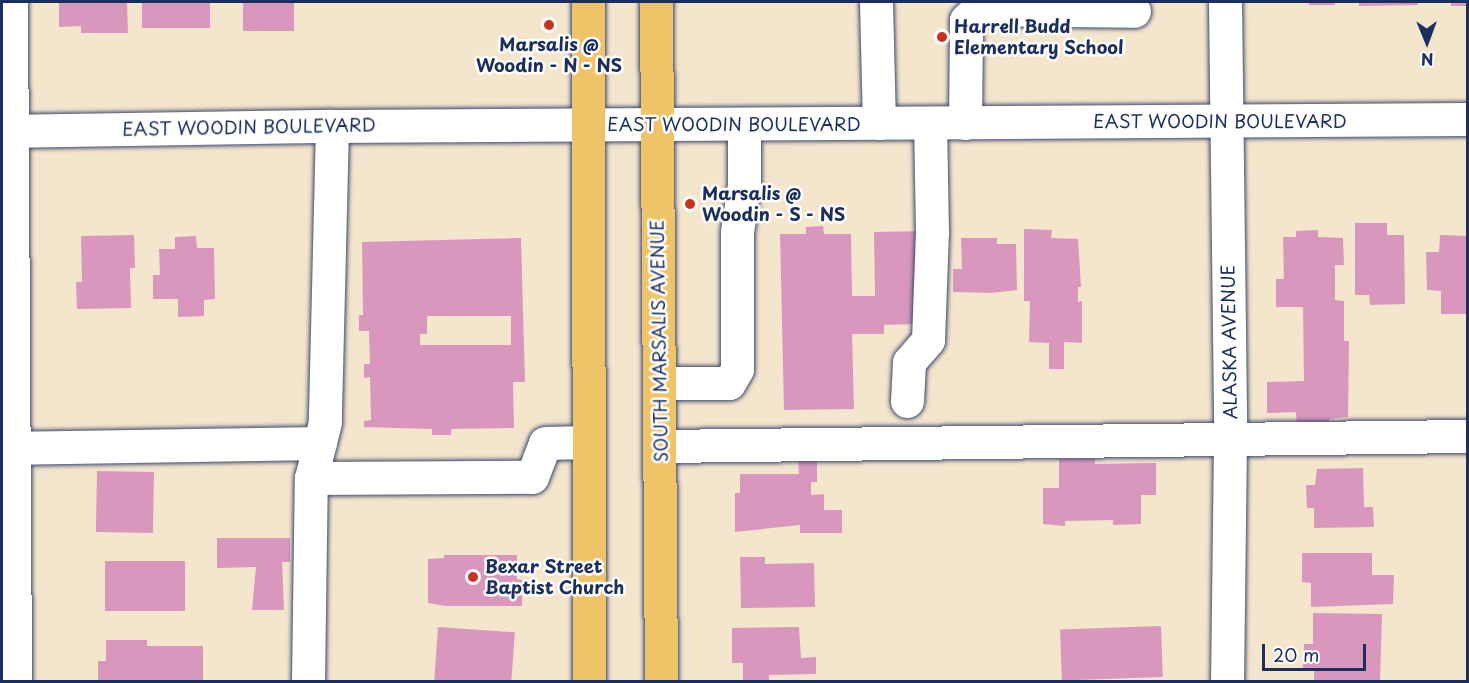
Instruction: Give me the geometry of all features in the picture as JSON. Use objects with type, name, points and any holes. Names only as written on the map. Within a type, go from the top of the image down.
[{"type":"main road","points":[[588,2],[589,681]]},
{"type":"main road","name":"SOUTH MARSALIS AVENUE","points":[[656,2],[661,681]]},
{"type":"street","points":[[11,2],[7,130],[8,447],[15,681]]},
{"type":"street","points":[[876,2],[879,123]]},
{"type":"street","name":"ALASKA AVENUE","points":[[1226,2],[1230,440],[1227,681]]},
{"type":"street","points":[[965,123],[966,21],[978,9],[1134,11]]},
{"type":"street","name":"EAST WOODIN BOULEVARD","points":[[7,130],[1467,119]]},
{"type":"street","points":[[907,401],[909,362],[928,340],[932,233],[930,123]]},
{"type":"street","points":[[660,383],[729,383],[737,369],[737,232],[744,185],[744,124]]},
{"type":"street","points":[[308,681],[311,478],[325,422],[332,126]]},
{"type":"street","points":[[660,446],[1467,436]]},
{"type":"street","points":[[311,478],[532,477],[545,443],[588,442]]},
{"type":"street","points":[[8,447],[320,443]]},
{"type":"building","points":[[59,2],[127,2],[128,33],[81,33],[81,26],[59,27]]},
{"type":"building","points":[[142,2],[210,2],[210,28],[142,28]]},
{"type":"building","points":[[243,2],[294,2],[294,31],[243,31]]},
{"type":"building","points":[[1309,2],[1335,2],[1335,5],[1309,5]]},
{"type":"building","points":[[1359,2],[1418,2],[1418,5],[1359,6]]},
{"type":"building","points":[[1451,2],[1468,2],[1468,6],[1451,6]]},
{"type":"building","points":[[1355,223],[1387,223],[1387,235],[1404,235],[1405,304],[1370,305],[1369,295],[1355,295]]},
{"type":"building","points":[[823,226],[824,234],[851,234],[852,296],[875,296],[874,232],[928,231],[914,324],[884,325],[884,334],[852,334],[854,409],[784,410],[780,234],[806,234],[806,227]]},
{"type":"building","points":[[1024,229],[1052,230],[1051,238],[1078,239],[1081,287],[1078,287],[1078,302],[1082,301],[1082,343],[1064,342],[1064,369],[1049,369],[1049,343],[1029,342],[1030,301],[1024,301]]},
{"type":"building","points":[[1318,230],[1318,237],[1343,238],[1344,265],[1335,265],[1335,300],[1344,301],[1344,341],[1349,341],[1348,417],[1329,419],[1329,428],[1297,429],[1296,412],[1267,413],[1267,382],[1304,381],[1303,307],[1276,307],[1276,279],[1284,279],[1283,237],[1296,237],[1296,231]]},
{"type":"building","points":[[134,235],[135,268],[130,268],[131,308],[77,309],[76,282],[82,282],[81,236]]},
{"type":"building","points":[[1440,235],[1468,236],[1468,314],[1441,314],[1441,291],[1427,290],[1426,252],[1439,252]]},
{"type":"building","points":[[196,236],[197,248],[214,248],[215,299],[204,300],[204,316],[178,317],[178,299],[153,299],[153,275],[160,275],[159,249],[175,249],[175,237]]},
{"type":"building","points":[[521,238],[525,382],[513,382],[514,428],[451,429],[451,435],[432,435],[432,429],[364,427],[364,421],[371,420],[370,377],[364,378],[364,364],[370,364],[369,331],[359,331],[359,315],[363,315],[362,242]],"holes":[[[427,316],[511,316],[511,345],[420,345],[420,334],[427,334]]]},
{"type":"building","points":[[961,238],[997,238],[997,244],[1016,244],[1017,290],[991,293],[953,292],[953,269],[962,269]]},
{"type":"building","points":[[798,453],[817,453],[817,482],[811,482],[811,495],[824,494],[824,510],[842,510],[842,533],[800,533],[800,525],[735,532],[735,493],[740,493],[740,474],[799,474]]},
{"type":"building","points":[[1059,459],[1095,459],[1095,464],[1156,463],[1156,495],[1141,495],[1141,524],[1113,525],[1113,520],[1065,521],[1065,526],[1043,524],[1043,488],[1059,488]]},
{"type":"building","points":[[1363,468],[1364,507],[1373,507],[1374,527],[1314,528],[1314,508],[1307,508],[1306,485],[1315,485],[1317,469]]},
{"type":"building","points":[[97,471],[154,472],[153,533],[96,532]]},
{"type":"building","points":[[217,538],[290,538],[290,562],[282,562],[284,610],[252,610],[256,567],[217,568]]},
{"type":"building","points":[[1302,553],[1372,553],[1372,575],[1394,575],[1393,604],[1311,607],[1311,583],[1302,582]]},
{"type":"building","points":[[444,555],[517,555],[517,579],[522,580],[522,606],[445,606],[428,603],[428,559],[444,558]]},
{"type":"building","points":[[740,557],[765,557],[765,564],[814,563],[815,607],[741,608]]},
{"type":"building","points":[[105,561],[185,561],[185,611],[105,611]]},
{"type":"building","points":[[1313,613],[1382,614],[1380,682],[1314,682],[1314,670],[1303,669],[1304,644],[1313,644]]},
{"type":"building","points":[[1161,626],[1163,677],[1062,680],[1060,630]]},
{"type":"building","points":[[438,627],[515,632],[511,682],[434,682]]},
{"type":"building","points":[[799,627],[801,658],[816,657],[816,674],[769,675],[769,682],[743,682],[743,663],[732,663],[732,628]]},
{"type":"building","points":[[106,640],[147,640],[147,646],[203,646],[203,682],[98,682],[98,661],[106,661]]},
{"type":"place","name":"Marsalis @ Woodin - N - NS","points":[[549,25]]},
{"type":"place","name":"Harrell Budd Elementary School","points":[[942,37]]},
{"type":"place","name":"Marsalis @ Woodin - S - NS","points":[[690,204]]},
{"type":"place","name":"Bexar Street Baptist Church","points":[[473,577]]}]
